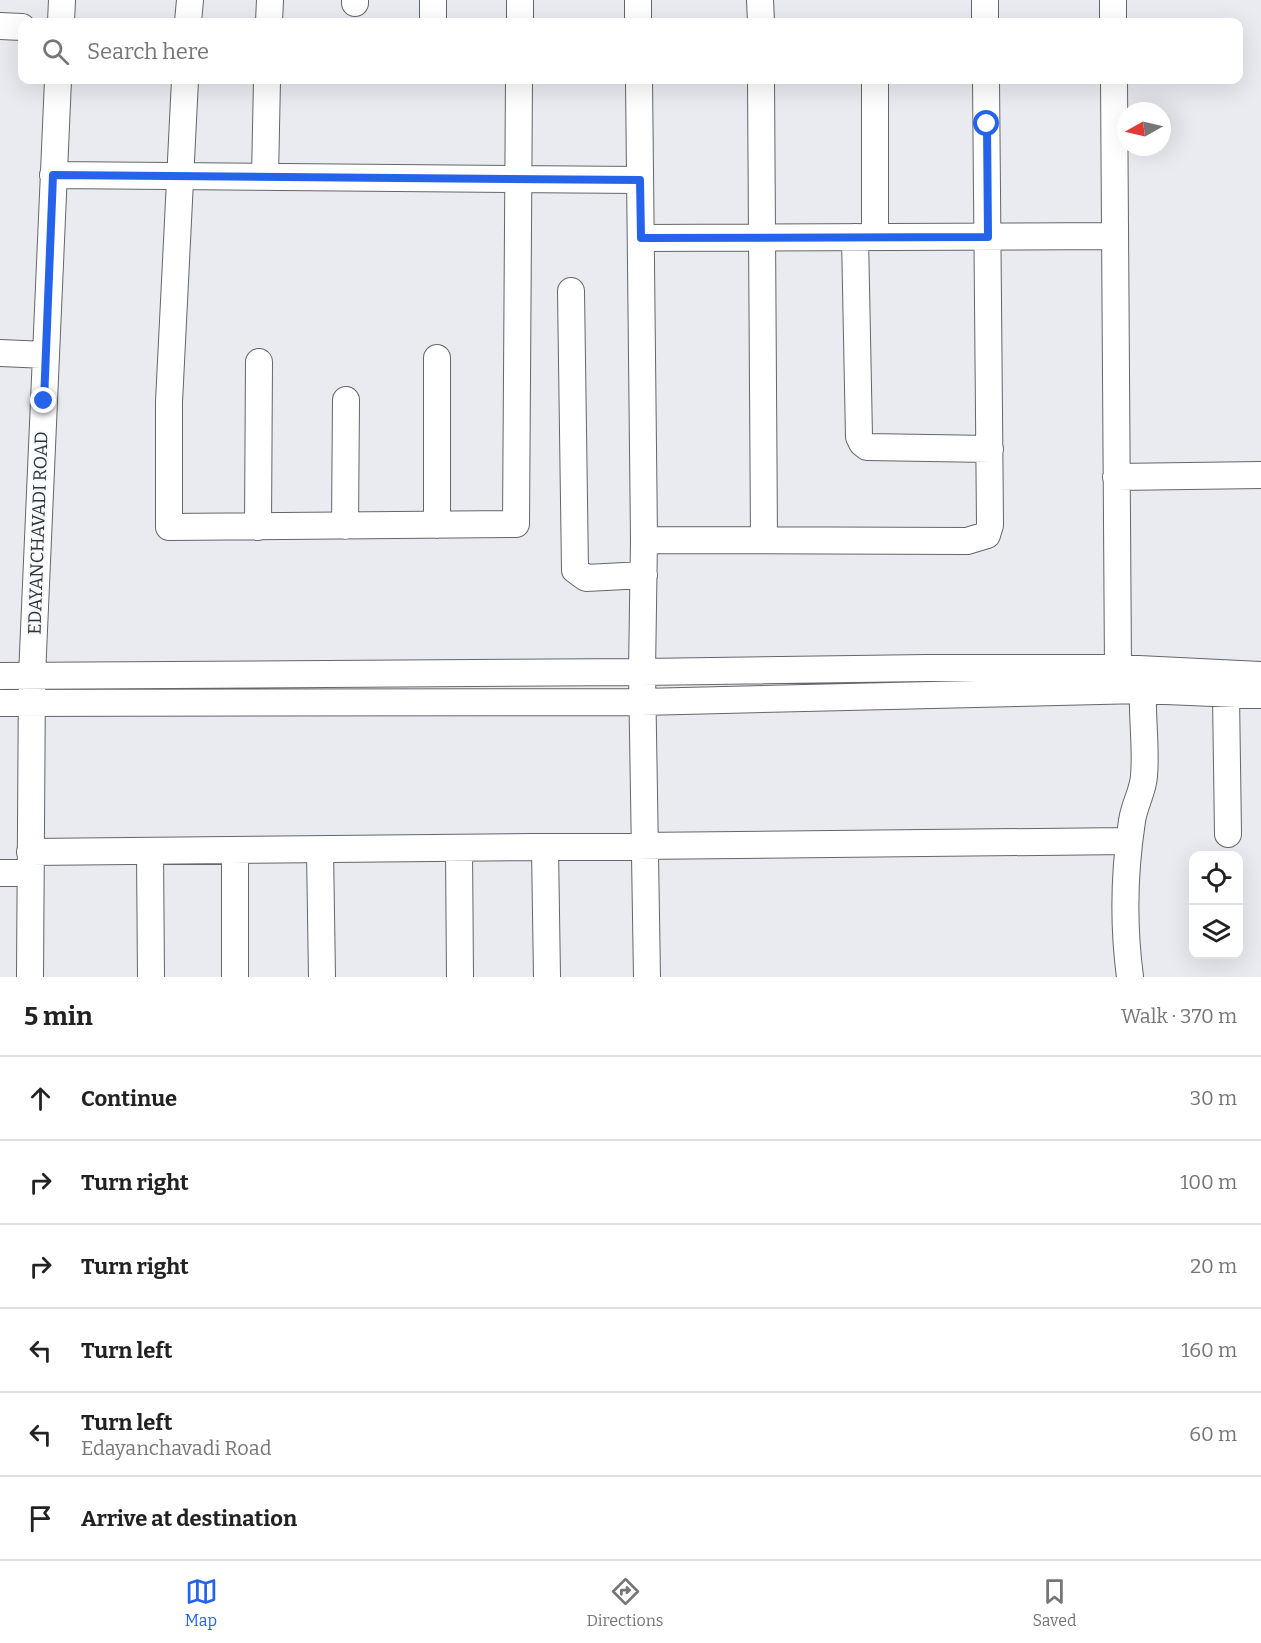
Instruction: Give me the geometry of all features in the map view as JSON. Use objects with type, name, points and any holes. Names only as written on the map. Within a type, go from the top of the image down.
[{"type":"street","points":[[61,18],[62,0]]},
{"type":"street","points":[[188,18],[190,0]]},
{"type":"street","points":[[269,18],[270,0]]},
{"type":"street","points":[[433,0],[433,18]]},
{"type":"street","points":[[520,0],[520,18]]},
{"type":"street","points":[[638,0],[638,18]]},
{"type":"street","points":[[760,0],[760,18]]},
{"type":"street","points":[[985,0],[985,18]]},
{"type":"street","points":[[1113,0],[1113,18]]},
{"type":"street","points":[[0,26],[18,27]]},
{"type":"street","name":"EDAYANCHAVADI ROAD","points":[[30,977],[32,676],[58,84]]},
{"type":"street","points":[[185,84],[169,402],[169,527],[516,524],[519,84]]},
{"type":"street","points":[[265,177],[267,84]]},
{"type":"street","points":[[639,84],[644,540],[642,702],[647,977]]},
{"type":"street","points":[[761,84],[764,539]]},
{"type":"street","points":[[875,84],[865,237],[859,437],[867,447],[990,449]]},
{"type":"street","points":[[644,540],[967,541],[982,538],[990,525],[986,84]]},
{"type":"street","points":[[1114,84],[1118,668]]},
{"type":"street","points":[[53,175],[519,181],[640,180]]},
{"type":"street","points":[[641,238],[1114,236]]},
{"type":"street","points":[[571,291],[575,570],[586,578],[644,575]]},
{"type":"street","points":[[0,353],[46,355]]},
{"type":"street","points":[[437,358],[437,525]]},
{"type":"street","points":[[258,527],[259,362]]},
{"type":"street","points":[[345,526],[346,400]]},
{"type":"street","points":[[1116,477],[1261,476]]},
{"type":"street","points":[[0,676],[1118,668],[1144,680],[1226,695],[1261,695]]},
{"type":"street","points":[[0,703],[642,702],[1261,675]]},
{"type":"street","points":[[1130,977],[1124,926],[1132,816],[1143,784],[1146,762],[1144,680]]},
{"type":"street","points":[[1226,695],[1228,834]]},
{"type":"street","points":[[0,873],[30,863],[150,851],[1129,841]]},
{"type":"street","points":[[545,848],[547,977]]},
{"type":"street","points":[[459,849],[460,977]]},
{"type":"street","points":[[235,850],[235,977]]},
{"type":"street","points":[[320,850],[322,977]]},
{"type":"street","points":[[150,851],[151,977]]},
{"type":"route","points":[[44,401],[53,175],[519,181],[640,180],[641,238],[988,237],[987,124]]}]
